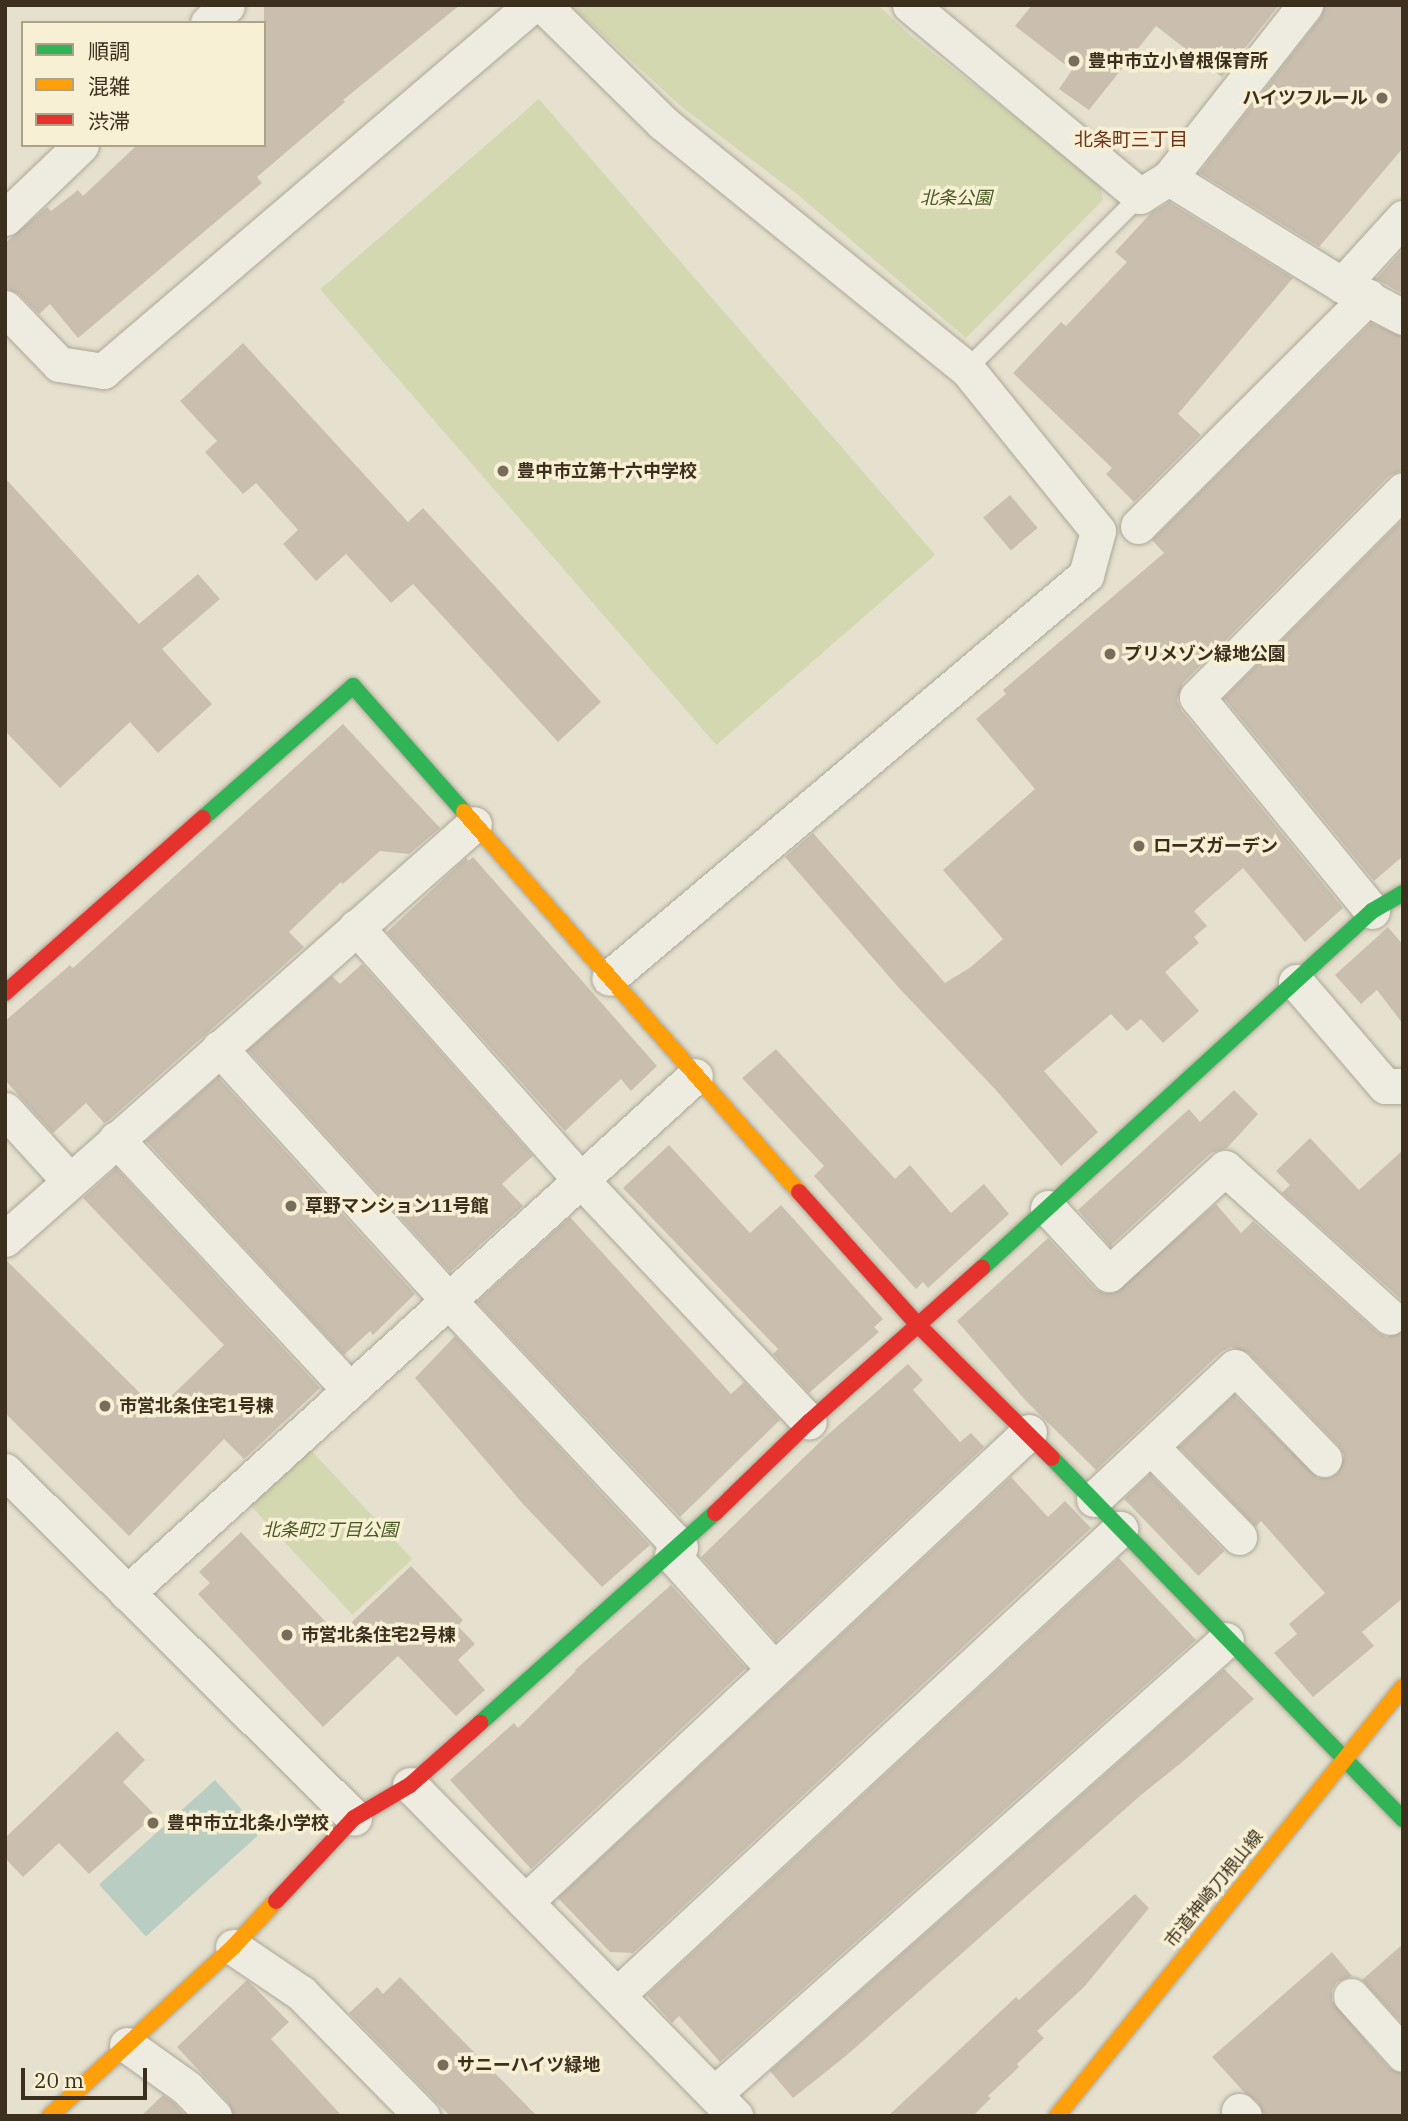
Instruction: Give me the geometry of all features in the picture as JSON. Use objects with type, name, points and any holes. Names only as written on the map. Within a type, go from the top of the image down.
[{"type":"street","points":[[210,21],[227,5]]},
{"type":"street","points":[[5,308],[59,364],[103,371],[532,5]]},
{"type":"street","points":[[543,5],[663,123],[967,369],[1098,531],[1086,575],[609,978]]},
{"type":"street","points":[[910,5],[1154,187],[1403,317]]},
{"type":"street","points":[[1154,187],[1305,5]]},
{"type":"street","points":[[5,218],[79,147]]},
{"type":"street","points":[[1138,526],[1355,291],[1403,218]]},
{"type":"street","points":[[1372,911],[1197,697],[1403,490]]},
{"type":"street","points":[[5,993],[353,686],[695,1076],[919,1326],[1029,1432],[1226,1640],[1403,1819]]},
{"type":"street","points":[[5,1239],[474,824]]},
{"type":"street","points":[[50,2116],[233,1947],[354,1818],[410,1785],[676,1551],[809,1422],[919,1326],[1372,911],[1403,893]]},
{"type":"street","points":[[356,927],[581,1180],[809,1422]]},
{"type":"street","points":[[1296,982],[1385,1086],[1403,1086]]},
{"type":"street","points":[[219,1048],[676,1551],[773,1668]]},
{"type":"street","points":[[127,1593],[695,1076]]},
{"type":"street","points":[[5,1110],[69,1180]]},
{"type":"street","points":[[116,1139],[350,1390]]},
{"type":"street","points":[[1048,1208],[1109,1273],[1225,1168],[1390,1318]]},
{"type":"street","points":[[1094,1499],[1235,1367],[1324,1459]]},
{"type":"street","points":[[525,1902],[1029,1432]]},
{"type":"street","points":[[1151,1447],[1239,1537]]},
{"type":"street","points":[[5,1471],[354,1818]]},
{"type":"street","points":[[617,1995],[1120,1529]]},
{"type":"street","points":[[410,1785],[724,2105],[1226,1640]]},
{"type":"street","name":"市道神崎刀根山線","points":[[1057,2116],[1403,1687]]},
{"type":"street","points":[[233,1947],[301,1993],[422,2116]]},
{"type":"street","points":[[1351,1996],[1403,2054]]},
{"type":"street","points":[[127,2045],[187,2088],[214,2116]]},
{"type":"lane","points":[[967,369],[1154,187]]},
{"type":"green space","name":"北条公園","points":[[570,5],[878,5],[910,35],[1100,183],[1103,200],[966,338],[797,194],[683,108]]},
{"type":"green space","points":[[539,99],[935,555],[716,745],[320,289]]},
{"type":"green space","name":"北条町2丁目公園","points":[[308,1447],[412,1559],[352,1615],[248,1503]]},
{"type":"shaded area","points":[[215,1780],[262,1832],[146,1936],[99,1884]]},
{"type":"building","points":[[264,5],[460,5],[343,100],[345,102],[257,177],[262,183],[78,338],[50,304],[39,314],[19,294],[5,288],[5,243],[47,207],[51,211],[78,190],[83,196],[135,147],[266,147]]},
{"type":"building","name":"豊中市立小曽根保育所","points":[[1032,5],[1279,5],[1222,77],[1156,26],[1089,110],[1059,89],[1072,70],[1015,26]]},
{"type":"building","points":[[1325,5],[1403,5],[1403,148],[1319,247],[1199,173],[1321,17]]},
{"type":"building","points":[[1169,202],[1293,278],[1178,414],[1201,435],[1134,502],[1106,474],[1112,468],[1013,373],[1061,322],[1066,326],[1127,262],[1115,252],[1151,213]]},
{"type":"building","points":[[1403,249],[1403,294],[1376,279]]},
{"type":"building","points":[[1371,323],[1403,337],[1403,470],[1389,476],[1183,683],[1177,700],[1181,710],[1343,908],[1305,942],[1243,868],[1194,911],[1207,926],[1194,937],[1199,943],[1165,972],[1199,1011],[1163,1043],[1141,1019],[1127,1031],[1111,1014],[1044,1071],[1098,1132],[1061,1166],[995,1089],[899,988],[785,857],[813,833],[945,983],[971,967],[1003,939],[943,870],[1035,789],[976,719],[1006,694],[1003,690],[1164,553],[1152,540]]},
{"type":"building","points":[[243,343],[408,522],[423,508],[601,702],[558,742],[413,584],[391,603],[346,554],[316,581],[283,544],[298,530],[256,483],[243,494],[205,452],[217,441],[180,401]]},
{"type":"building","points":[[5,478],[139,624],[198,574],[220,599],[162,649],[212,704],[158,753],[130,722],[60,788],[5,731]]},
{"type":"building","points":[[1010,495],[1038,528],[1011,550],[983,517]]},
{"type":"building","points":[[1403,519],[1403,856],[1374,881],[1224,698]]},
{"type":"building","points":[[343,724],[440,828],[409,854],[380,851],[343,884],[341,882],[289,932],[304,947],[108,1121],[104,1123],[86,1103],[53,1133],[5,1080],[5,1021],[70,965],[73,968]]},
{"type":"building","points":[[473,857],[657,1066],[631,1091],[621,1079],[565,1131],[387,932],[466,858],[468,861]]},
{"type":"building","points":[[1388,927],[1403,945],[1403,1024],[1377,990],[1361,1004],[1335,975]]},
{"type":"building","points":[[362,964],[533,1156],[502,1184],[523,1206],[450,1272],[248,1050],[332,976],[340,984]]},
{"type":"building","points":[[776,1049],[895,1179],[910,1165],[951,1213],[984,1184],[1009,1214],[928,1288],[923,1282],[916,1289],[814,1176],[824,1166],[742,1078]]},
{"type":"building","points":[[218,1077],[415,1294],[373,1335],[370,1331],[344,1355],[146,1141]]},
{"type":"building","points":[[1234,1090],[1258,1114],[1227,1148],[1211,1153],[1110,1246],[1078,1210],[1189,1109],[1200,1122]]},
{"type":"building","points":[[1310,1138],[1359,1190],[1403,1150],[1403,1301],[1282,1193],[1290,1185],[1276,1171]]},
{"type":"building","points":[[669,1145],[750,1233],[781,1205],[883,1319],[874,1327],[879,1332],[809,1393],[773,1354],[778,1349],[623,1188]]},
{"type":"building","points":[[116,1168],[320,1388],[244,1459],[224,1439],[129,1536],[5,1413],[5,1259],[157,1410],[224,1345],[83,1198]]},
{"type":"building","points":[[1216,1204],[1241,1233],[1253,1221],[1377,1332],[1386,1337],[1403,1332],[1403,1598],[1362,1632],[1374,1646],[1313,1697],[1274,1653],[1297,1634],[1289,1624],[1325,1593],[1261,1521],[1256,1527],[1179,1447],[1234,1395],[1318,1478],[1330,1478],[1338,1473],[1344,1455],[1338,1445],[1249,1353],[1231,1347],[1221,1352],[1096,1470],[1026,1401],[957,1321],[1048,1238],[1094,1288],[1104,1293],[1114,1293]]},
{"type":"building","points":[[570,1217],[731,1394],[744,1382],[780,1420],[680,1517],[477,1302]]},
{"type":"building","points":[[455,1336],[650,1545],[602,1587],[523,1504],[415,1378]]},
{"type":"building","points":[[908,1364],[923,1380],[913,1390],[960,1442],[971,1433],[984,1447],[776,1641],[701,1557],[824,1438]]},
{"type":"building","points":[[1150,1474],[1224,1551],[1198,1576],[1124,1499]]},
{"type":"building","points":[[1011,1477],[1048,1517],[1065,1501],[1091,1528],[633,1953],[610,1952],[558,1898]]},
{"type":"building","points":[[241,1532],[338,1635],[411,1566],[463,1620],[458,1626],[475,1644],[458,1660],[485,1690],[456,1716],[398,1656],[323,1727],[198,1594],[210,1583],[199,1572]]},
{"type":"building","points":[[1119,1558],[1196,1640],[720,2062],[679,2016],[672,2023],[647,1995]]},
{"type":"building","points":[[671,1585],[746,1668],[531,1869],[450,1780],[514,1723],[518,1728],[575,1670]]},
{"type":"building","points":[[1224,1669],[1254,1699],[1141,1795],[847,2055],[793,2098],[770,2071]]},
{"type":"building","points":[[117,1731],[145,1760],[123,1782],[155,1815],[89,1874],[59,1843],[23,1877],[5,1858],[5,1838]]},
{"type":"building","points":[[1135,1894],[1149,1908],[1085,1986],[1037,2031],[1044,2038],[1017,2064],[1019,2067],[988,2096],[991,2098],[973,2116],[888,2116],[1016,1997],[1019,2000]]},
{"type":"building","points":[[1403,1944],[1403,2024],[1362,1980]]},
{"type":"building","points":[[1332,1952],[1352,1976],[1337,1982],[1332,1990],[1332,2001],[1388,2067],[1403,2074],[1403,2116],[1264,2116],[1258,2102],[1243,2091],[1212,2057]]},
{"type":"building","name":"サニーハイツ緑地","points":[[400,1977],[537,2116],[450,2116],[349,2013],[377,1987],[383,1994]]},
{"type":"building","points":[[247,1980],[289,2022],[271,2039],[342,2116],[234,2116],[228,2102],[177,2047]]},
{"type":"building","points":[[163,2095],[174,2103],[186,2116],[141,2116]]},
{"type":"traffic: fast","points":[[203,818],[353,686],[464,812]]},
{"type":"traffic: fast","points":[[982,1268],[1372,911],[1403,893]]},
{"type":"traffic: fast","points":[[1052,1458],[1403,1819]]},
{"type":"traffic: fast","points":[[480,1723],[715,1513]]},
{"type":"traffic: slow","points":[[464,812],[799,1192]]},
{"type":"traffic: slow","points":[[1057,2116],[1403,1687]]},
{"type":"traffic: slow","points":[[50,2116],[233,1947],[276,1901]]},
{"type":"traffic: jam","points":[[5,993],[203,818]]},
{"type":"traffic: jam","points":[[799,1192],[919,1326],[1052,1458]]},
{"type":"traffic: jam","points":[[715,1513],[809,1422],[982,1268]]},
{"type":"traffic: jam","points":[[276,1901],[354,1818],[410,1785],[480,1723]]},
{"type":"place","name":"豊中市立小曽根保育所","points":[[1074,61]]},
{"type":"place","name":"ハイツフルール","points":[[1382,98]]},
{"type":"place","name":"豊中市立第十六中学校","points":[[503,471]]},
{"type":"place","name":"プリメゾン緑地公園","points":[[1110,654]]},
{"type":"place","name":"ローズガーデン","points":[[1139,846]]},
{"type":"place","name":"草野マンション11号館","points":[[291,1206]]},
{"type":"place","name":"市営北条住宅1号棟","points":[[105,1406]]},
{"type":"place","name":"市営北条住宅2号棟","points":[[287,1635]]},
{"type":"place","name":"豊中市立北条小学校","points":[[153,1823]]},
{"type":"place","name":"サニーハイツ緑地","points":[[443,2065]]},
{"type":"district","name":"北条町三丁目","points":[[1131,140]]}]
